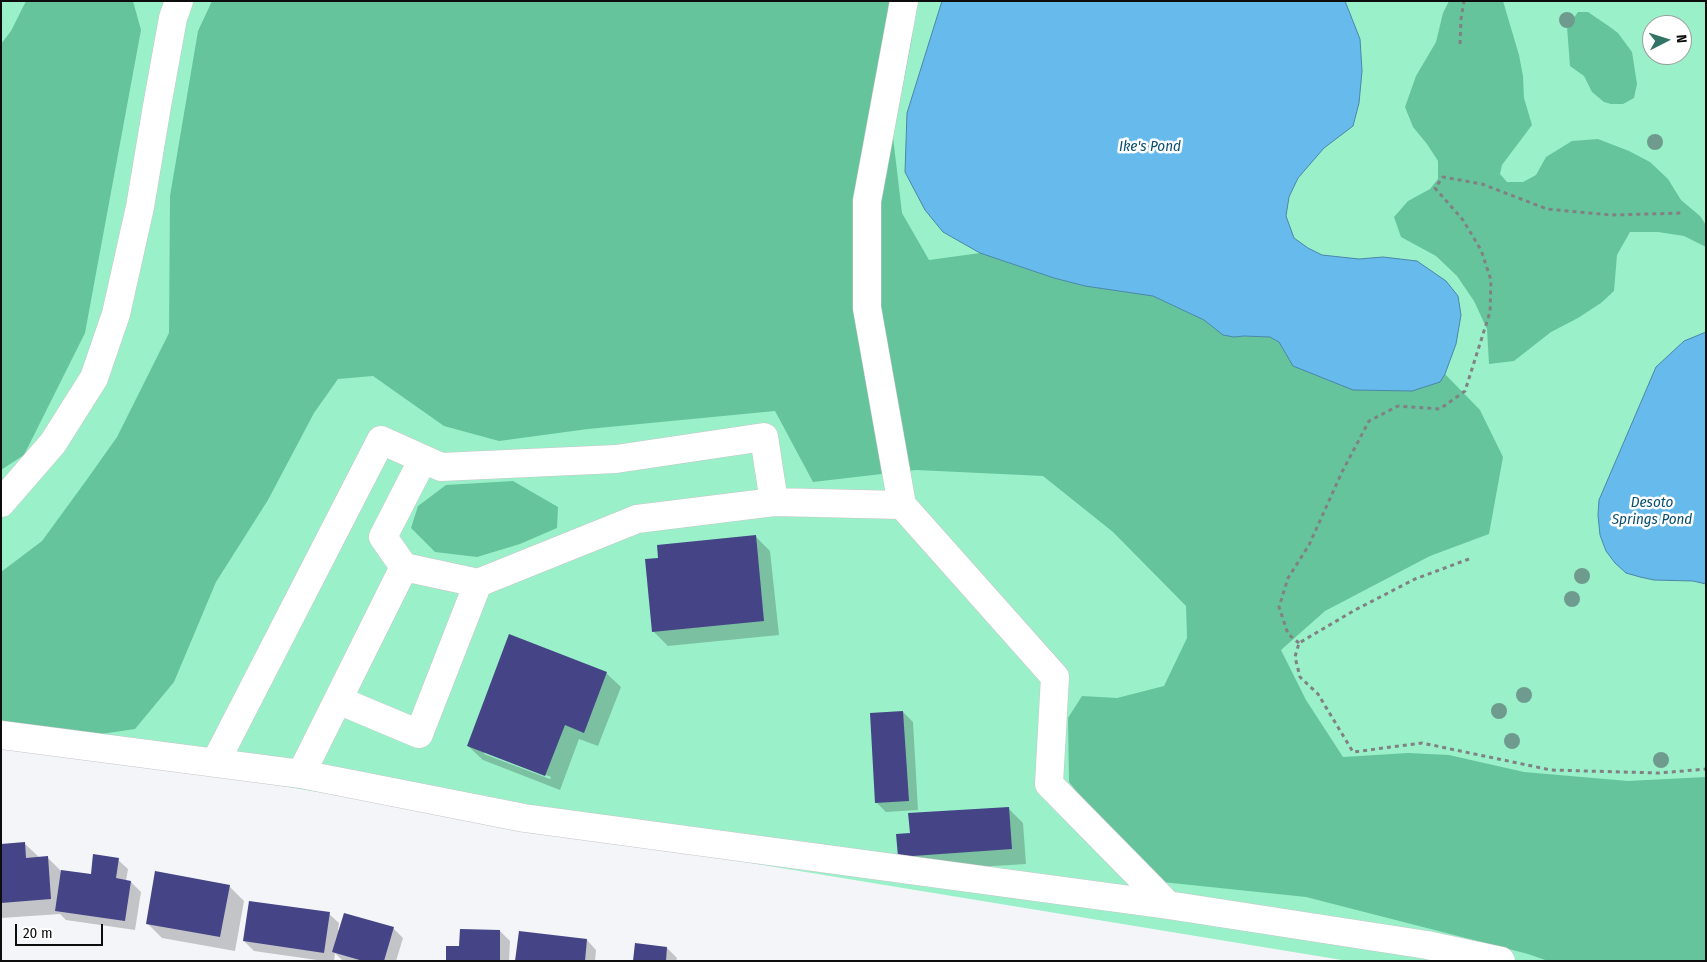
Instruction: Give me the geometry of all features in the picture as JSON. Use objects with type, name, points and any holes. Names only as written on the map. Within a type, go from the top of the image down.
[{"type":"lane","points":[[1,504],[53,443],[94,378],[116,314],[138,216],[173,18],[179,1]]},
{"type":"lane","points":[[904,1],[867,201],[867,308],[902,505],[1055,677],[1049,784],[1168,905]]},
{"type":"lane","points":[[215,763],[381,440],[441,467],[616,459],[764,437],[774,502]]},
{"type":"lane","points":[[423,459],[383,536],[404,568],[478,583],[637,519],[774,502],[902,505]]},
{"type":"lane","points":[[301,774],[404,568]]},
{"type":"lane","points":[[338,700],[419,734],[478,583]]},
{"type":"lane","points":[[1,735],[301,774],[524,818],[1168,905],[1428,953],[1501,961]]},
{"type":"path","points":[[1460,44],[1464,1]]},
{"type":"path","points":[[1299,643],[1288,634],[1278,607],[1288,578],[1309,545],[1342,472],[1369,421],[1398,406],[1440,409],[1465,391],[1490,312],[1491,280],[1481,250],[1464,220],[1435,188],[1443,177],[1482,184],[1548,209],[1611,215],[1683,212]]},
{"type":"path","points":[[1469,559],[1415,579],[1355,610],[1299,643],[1295,657],[1300,677],[1318,694],[1353,752],[1422,743],[1551,770],[1659,773],[1706,769]]},
{"type":"green space","points":[[1,1],[1706,1],[1706,961],[1348,961],[1,740]]},
{"type":"green space","points":[[26,1],[133,1],[141,30],[85,333],[24,455],[1,470],[1,44],[11,31]]},
{"type":"green space","points":[[212,1],[907,1],[912,38],[893,137],[902,213],[929,260],[980,253],[1054,278],[1085,286],[1153,296],[1204,320],[1223,335],[1234,337],[1270,337],[1279,342],[1293,366],[1439,382],[1445,374],[1480,410],[1503,457],[1489,534],[1430,556],[1325,611],[1281,650],[1306,700],[1343,757],[1408,753],[1449,755],[1524,772],[1628,781],[1706,777],[1706,961],[1548,961],[1528,954],[1306,897],[1162,882],[1119,844],[1069,782],[1068,718],[1082,696],[1117,698],[1164,686],[1187,638],[1186,606],[1113,532],[1043,476],[916,470],[813,482],[775,411],[588,429],[499,441],[444,426],[373,376],[338,379],[314,413],[268,500],[216,582],[174,682],[135,729],[101,734],[1,721],[1,572],[42,541],[117,437],[169,333],[170,196],[198,31]]},
{"type":"green space","points":[[1449,1],[1503,1],[1519,55],[1523,76],[1524,98],[1532,125],[1502,165],[1500,174],[1507,182],[1523,182],[1536,175],[1546,157],[1572,141],[1598,139],[1629,151],[1650,162],[1668,179],[1681,200],[1700,216],[1706,225],[1706,247],[1684,236],[1658,232],[1630,232],[1617,255],[1614,291],[1601,303],[1578,318],[1551,332],[1514,361],[1489,364],[1487,329],[1474,301],[1457,276],[1436,256],[1401,237],[1394,217],[1408,201],[1430,189],[1438,179],[1438,161],[1413,127],[1405,107],[1416,76],[1436,42],[1443,13]]},
{"type":"green space","points":[[1578,12],[1588,12],[1610,27],[1618,33],[1632,52],[1637,84],[1634,98],[1623,104],[1604,102],[1592,92],[1584,76],[1570,66],[1567,27]]},
{"type":"green space","points":[[513,481],[558,507],[557,528],[520,544],[477,557],[435,552],[411,528],[418,506],[446,485]]},
{"type":"water","name":"Ike's Pond","points":[[942,1],[1345,1],[1360,39],[1362,71],[1359,103],[1353,126],[1324,148],[1298,178],[1289,197],[1286,216],[1294,238],[1322,255],[1359,259],[1383,257],[1417,261],[1446,281],[1458,296],[1461,315],[1456,344],[1445,374],[1440,382],[1412,391],[1353,390],[1293,366],[1279,342],[1270,337],[1234,337],[1223,335],[1204,320],[1153,296],[1085,286],[1054,278],[980,253],[943,232],[925,210],[905,172],[907,113]]},
{"type":"water","name":"Desoto Springs Pond","points":[[1706,332],[1706,584],[1693,581],[1654,580],[1626,573],[1606,551],[1600,535],[1599,500],[1656,367],[1684,341]]},
{"type":"building","points":[[756,535],[764,621],[652,632],[645,559],[658,558],[657,545]]},
{"type":"building","points":[[509,634],[607,672],[584,733],[565,725],[545,776],[467,746]]},
{"type":"building","points":[[903,711],[909,801],[875,803],[870,713]]},
{"type":"building","points":[[1009,807],[1012,849],[898,857],[896,834],[910,833],[908,813]]},
{"type":"building","points":[[25,842],[26,858],[48,856],[51,899],[1,903],[1,844]]},
{"type":"building","points":[[93,854],[119,858],[116,878],[131,881],[125,921],[55,911],[61,870],[91,874]]},
{"type":"building","points":[[155,871],[230,885],[220,937],[146,924]]},
{"type":"building","points":[[249,901],[330,912],[324,953],[243,941]]},
{"type":"building","points":[[344,913],[394,927],[384,961],[363,961],[332,952]]},
{"type":"building","points":[[460,929],[500,930],[500,961],[446,961],[446,946],[459,946]]},
{"type":"building","points":[[519,931],[587,939],[585,961],[515,961]]},
{"type":"building","points":[[635,943],[667,947],[666,961],[633,961]]}]
